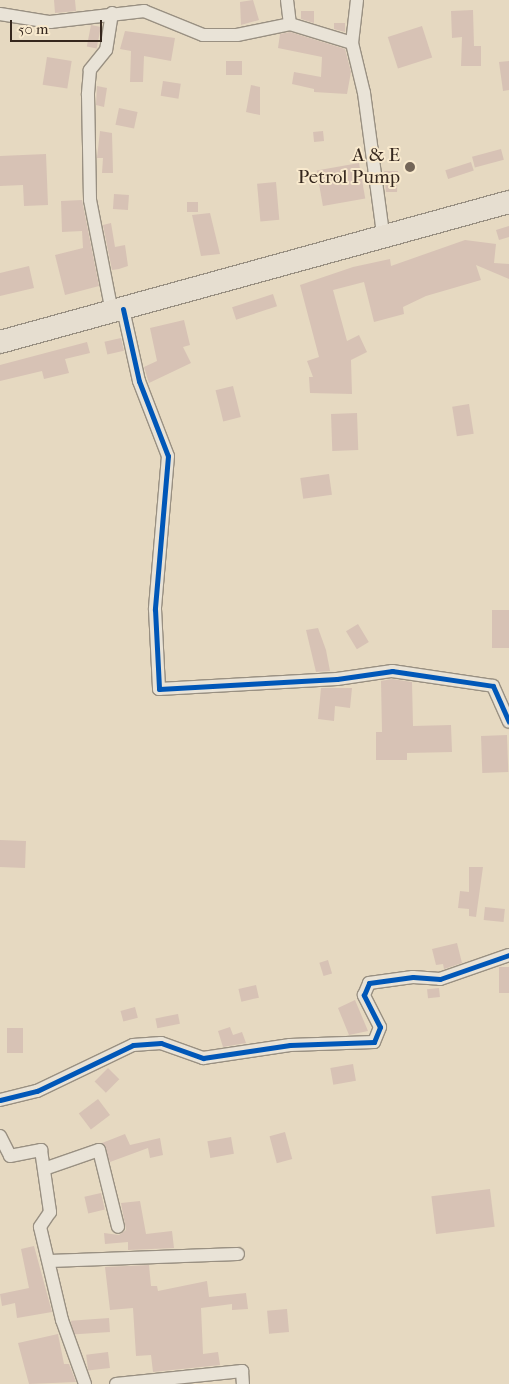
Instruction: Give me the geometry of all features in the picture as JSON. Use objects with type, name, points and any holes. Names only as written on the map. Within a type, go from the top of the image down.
[{"type":"highway","points":[[0,342],[384,240],[509,202]]},
{"type":"street","points":[[287,0],[290,24]]},
{"type":"street","points":[[357,0],[352,42],[364,93],[384,240]]},
{"type":"street","points":[[0,14],[50,22],[112,13],[144,11],[203,35],[237,35],[290,24],[352,42]]},
{"type":"street","points":[[112,13],[106,50],[90,70],[88,95],[90,200],[117,311],[139,381],[168,456],[155,610],[159,689],[337,679],[392,671],[493,686],[509,722]]},
{"type":"street","points":[[0,1100],[37,1091],[133,1045],[161,1044],[203,1058],[290,1045],[374,1042],[380,1027],[364,995],[369,983],[413,977],[440,979],[509,955]]},
{"type":"street","points":[[0,1136],[10,1156],[41,1150],[50,1212],[40,1227],[62,1320],[85,1384]]},
{"type":"street","points":[[44,1169],[99,1150],[118,1227]]},
{"type":"street","points":[[49,1260],[238,1254]]},
{"type":"street","points":[[116,1384],[242,1371],[242,1384]]},
{"type":"building","points":[[54,0],[75,0],[76,11],[55,13]]},
{"type":"building","points":[[253,0],[259,20],[241,25],[240,2]]},
{"type":"building","points":[[473,10],[474,46],[481,46],[481,66],[461,66],[462,37],[452,38],[451,11]]},
{"type":"building","points":[[301,11],[314,11],[314,23],[301,19]]},
{"type":"building","points":[[334,23],[345,23],[345,32],[334,29]]},
{"type":"building","points":[[91,25],[101,27],[97,49],[87,47]]},
{"type":"building","points":[[422,26],[432,57],[398,69],[388,37]]},
{"type":"building","points":[[125,31],[175,38],[171,61],[144,56],[143,82],[130,82],[131,51],[120,49]]},
{"type":"building","points":[[290,32],[345,49],[351,72],[347,94],[314,92],[314,89],[292,84],[294,72],[321,77],[322,57],[278,48],[280,34]]},
{"type":"building","points":[[47,57],[72,61],[67,89],[43,85]]},
{"type":"building","points":[[226,61],[242,61],[242,75],[226,75]]},
{"type":"building","points":[[509,61],[509,90],[503,91],[499,62]]},
{"type":"building","points":[[163,81],[181,84],[178,99],[161,96]]},
{"type":"building","points":[[251,85],[260,87],[260,115],[246,112]]},
{"type":"building","points":[[97,86],[107,88],[104,107],[96,105]]},
{"type":"building","points":[[119,108],[138,112],[134,129],[115,125]]},
{"type":"building","points":[[100,131],[112,133],[113,173],[102,173],[103,158],[97,158]]},
{"type":"building","points":[[323,131],[324,141],[314,142],[313,132]]},
{"type":"building","points":[[501,149],[504,160],[475,167],[472,157]]},
{"type":"building","points":[[46,154],[48,205],[24,206],[23,185],[0,186],[0,156]]},
{"type":"building","points":[[471,162],[474,171],[448,179],[445,170]]},
{"type":"building","points":[[359,163],[365,198],[323,206],[317,170]]},
{"type":"building","points":[[384,171],[398,171],[397,192],[386,192]]},
{"type":"building","points":[[276,182],[279,220],[260,222],[257,184]]},
{"type":"building","points":[[114,194],[129,195],[128,210],[113,209]]},
{"type":"building","points":[[82,200],[99,286],[65,295],[55,255],[83,248],[82,231],[62,232],[61,201]]},
{"type":"building","points":[[187,202],[198,202],[198,212],[187,212]]},
{"type":"building","points":[[210,213],[220,254],[201,256],[192,215]]},
{"type":"building","points":[[111,223],[115,247],[125,245],[128,266],[112,270],[103,225]]},
{"type":"building","points":[[509,226],[509,237],[499,240],[496,230]]},
{"type":"building","points":[[465,240],[496,244],[494,263],[509,264],[509,279],[476,265],[481,280],[426,296],[403,307],[404,314],[374,322],[364,282],[333,290],[347,341],[359,335],[367,352],[351,360],[352,394],[310,393],[309,377],[313,377],[307,361],[319,357],[300,285],[353,267],[390,259],[391,266]]},
{"type":"building","points":[[29,266],[34,288],[0,296],[0,273]]},
{"type":"building","points":[[273,294],[277,306],[236,320],[232,307]]},
{"type":"building","points":[[184,320],[190,345],[183,347],[191,363],[149,383],[144,367],[157,361],[150,328]]},
{"type":"building","points":[[121,338],[124,351],[107,354],[104,342]]},
{"type":"building","points":[[87,342],[90,353],[65,359],[69,373],[44,379],[42,371],[0,381],[0,365]]},
{"type":"building","points":[[233,386],[241,417],[223,421],[216,390]]},
{"type":"building","points":[[469,404],[474,434],[457,436],[452,407]]},
{"type":"building","points":[[357,413],[358,450],[332,451],[331,414]]},
{"type":"building","points":[[329,474],[332,495],[303,499],[300,478]]},
{"type":"building","points":[[492,610],[509,610],[509,648],[492,648]]},
{"type":"building","points":[[358,624],[369,642],[357,649],[346,631]]},
{"type":"building","points":[[318,628],[326,650],[330,671],[316,672],[306,630]]},
{"type":"building","points":[[392,679],[412,682],[413,726],[451,725],[452,752],[407,753],[407,760],[376,760],[376,732],[382,732],[381,681]]},
{"type":"building","points":[[321,688],[352,688],[350,708],[335,706],[334,721],[318,719]]},
{"type":"building","points":[[507,735],[508,772],[482,773],[481,736]]},
{"type":"building","points":[[0,840],[26,841],[25,868],[0,867]]},
{"type":"building","points":[[469,867],[483,867],[476,917],[469,916],[469,909],[458,908],[460,891],[469,892]]},
{"type":"building","points":[[485,907],[505,909],[504,922],[484,920]]},
{"type":"building","points":[[457,943],[462,963],[444,969],[443,964],[436,965],[432,949]]},
{"type":"building","points":[[328,960],[332,973],[323,976],[319,963]]},
{"type":"building","points":[[499,967],[509,967],[509,993],[499,993]]},
{"type":"building","points":[[256,985],[259,998],[241,1002],[238,989]]},
{"type":"building","points":[[439,988],[440,997],[428,998],[427,989]]},
{"type":"building","points":[[355,1000],[368,1031],[349,1035],[338,1008]]},
{"type":"building","points":[[135,1007],[138,1018],[123,1022],[121,1011]]},
{"type":"building","points":[[178,1014],[180,1024],[157,1028],[155,1018]]},
{"type":"building","points":[[230,1027],[233,1035],[242,1032],[246,1043],[223,1047],[218,1031]]},
{"type":"building","points":[[7,1028],[23,1028],[23,1053],[7,1053]]},
{"type":"building","points":[[353,1064],[356,1081],[333,1085],[330,1068]]},
{"type":"building","points":[[108,1068],[119,1079],[106,1093],[95,1081]]},
{"type":"building","points":[[98,1099],[110,1115],[91,1129],[79,1113]]},
{"type":"building","points":[[285,1132],[292,1159],[277,1163],[270,1136]]},
{"type":"building","points":[[125,1134],[130,1145],[160,1138],[163,1155],[150,1158],[148,1148],[110,1162],[102,1143]]},
{"type":"building","points":[[231,1137],[234,1154],[210,1158],[207,1141]]},
{"type":"building","points":[[490,1189],[495,1227],[436,1234],[431,1196]]},
{"type":"building","points":[[101,1193],[105,1210],[88,1213],[84,1197]]},
{"type":"building","points":[[140,1201],[146,1234],[172,1231],[174,1248],[128,1250],[128,1242],[105,1244],[104,1233],[119,1235],[126,1230],[121,1203]]},
{"type":"building","points":[[34,1246],[52,1312],[17,1318],[15,1303],[2,1306],[0,1294],[29,1288],[21,1249]]},
{"type":"building","points":[[149,1265],[151,1286],[157,1286],[158,1291],[207,1281],[209,1297],[246,1293],[248,1309],[232,1310],[232,1304],[201,1308],[203,1354],[218,1352],[220,1365],[153,1372],[151,1355],[136,1356],[133,1308],[110,1310],[105,1267]]},
{"type":"building","points":[[287,1309],[289,1332],[269,1334],[267,1311]]},
{"type":"building","points":[[109,1318],[110,1332],[72,1335],[71,1321]]},
{"type":"building","points":[[58,1334],[64,1364],[69,1364],[76,1382],[29,1384],[18,1343]]},
{"type":"building","points":[[108,1352],[110,1368],[88,1371],[86,1355]]},
{"type":"cycle path","points":[[123,309],[139,381],[168,456],[155,609],[159,689],[337,679],[392,671],[493,686],[509,722]]},
{"type":"cycle path","points":[[0,1100],[37,1091],[133,1045],[161,1043],[203,1058],[290,1045],[374,1042],[380,1027],[364,995],[369,983],[413,977],[440,979],[509,955]]},
{"type":"place","name":"A & E Petrol Pump","points":[[410,167]]}]
